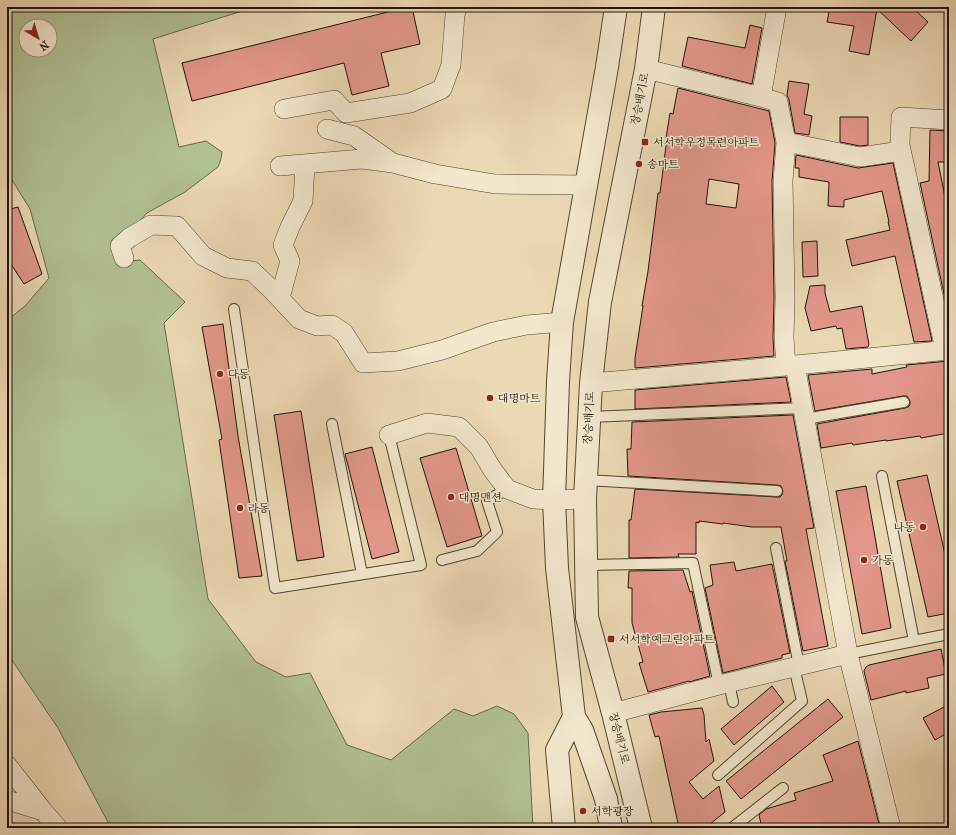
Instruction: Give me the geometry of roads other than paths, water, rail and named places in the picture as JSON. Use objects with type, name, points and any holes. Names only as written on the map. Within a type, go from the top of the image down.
[{"type":"street","points":[[284,109],[334,100],[346,113],[410,103],[442,90],[451,66],[457,7]]},
{"type":"street","points":[[611,828],[606,799],[582,730],[574,717],[557,568],[554,500],[558,381],[562,322],[607,67],[616,7]]},
{"type":"street","name":"장승배기로","points":[[641,828],[613,713],[586,617],[585,489],[589,418],[600,302],[646,69],[654,7]]},
{"type":"street","points":[[761,97],[777,7]]},
{"type":"street","points":[[646,69],[778,102],[786,142],[783,181],[785,298],[784,338],[790,366],[804,413],[848,654],[891,828]]},
{"type":"street","points":[[592,383],[790,366],[947,350],[900,145],[901,117],[949,120]]},
{"type":"street","points":[[327,129],[354,136],[393,163]]},
{"type":"street","points":[[786,142],[860,157],[901,151]]},
{"type":"street","points":[[280,166],[362,159],[393,163],[435,174],[495,184],[586,185]]},
{"type":"street","points":[[280,298],[290,261],[283,245],[303,201],[305,165]]},
{"type":"street","points":[[124,258],[120,246],[129,238],[151,225],[177,226],[203,256],[227,268],[252,271],[300,319],[316,326],[332,325],[344,333],[363,363],[398,361],[442,350],[493,332],[527,325],[562,322]]},
{"type":"street","points":[[389,435],[427,423],[460,427],[479,447],[492,469],[507,488],[533,499],[554,500],[585,489]]},
{"type":"street","points":[[613,713],[848,654]]},
{"type":"street","points":[[564,828],[557,750],[574,717]]},
{"type":"street","points":[[7,766],[58,828]]},
{"type":"street","points":[[7,800],[44,811]]},
{"type":"lane","points":[[234,309],[275,588],[421,564],[389,435]]},
{"type":"lane","points":[[589,418],[804,413],[904,402]]},
{"type":"lane","points":[[332,424],[362,574]]},
{"type":"lane","points":[[882,476],[914,641]]},
{"type":"lane","points":[[442,560],[477,551],[496,532],[487,501],[507,488]]},
{"type":"lane","points":[[585,489],[777,491]]},
{"type":"lane","points":[[718,775],[802,700],[776,548]]},
{"type":"lane","points":[[586,565],[693,563],[724,684],[733,702]]},
{"type":"lane","points":[[848,654],[949,634]]},
{"type":"lane","points":[[732,828],[783,788]]},
{"type":"place","name":"서서학우정목련아파트","points":[[645,142]]},
{"type":"place","name":"송마트","points":[[639,164]]},
{"type":"place","name":"다동","points":[[220,374]]},
{"type":"place","name":"대명마트","points":[[490,398]]},
{"type":"place","name":"대명맨션","points":[[451,497]]},
{"type":"place","name":"라동","points":[[240,508]]},
{"type":"place","name":"나동","points":[[923,527]]},
{"type":"place","name":"가동","points":[[864,560]]},
{"type":"place","name":"서서학예그린아파트","points":[[611,639]]},
{"type":"place","name":"서학광장","points":[[583,811]]}]
